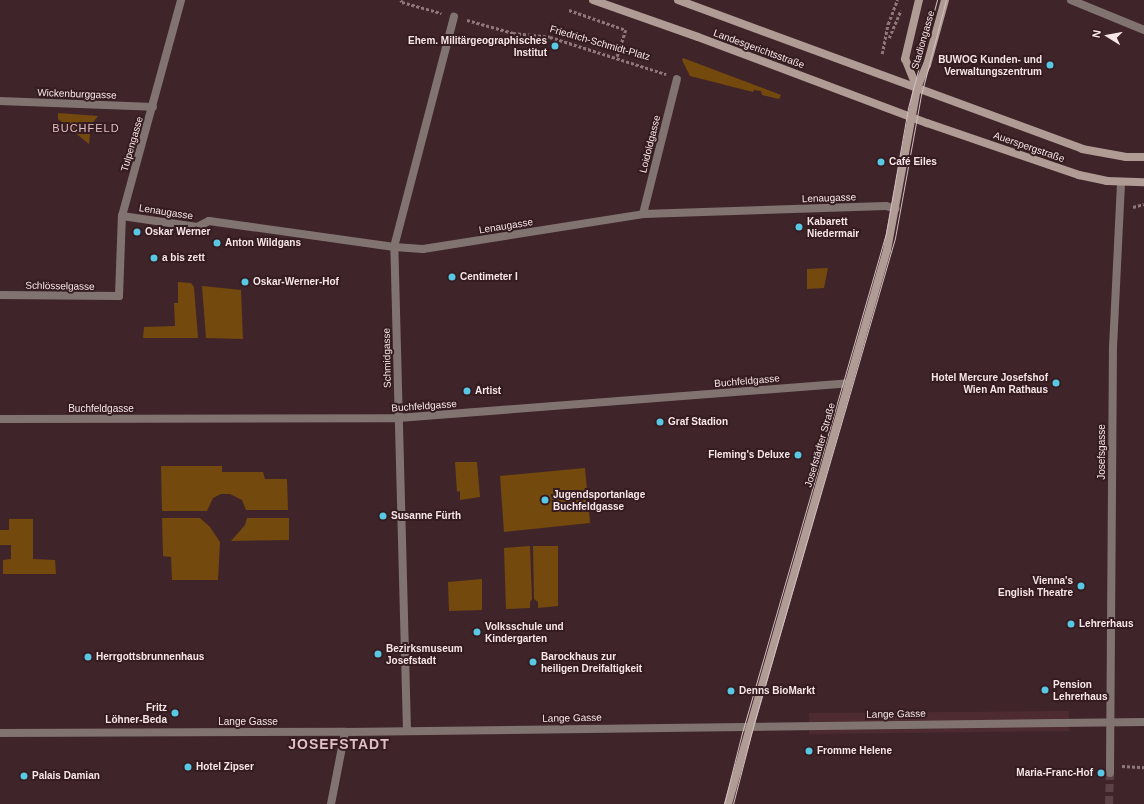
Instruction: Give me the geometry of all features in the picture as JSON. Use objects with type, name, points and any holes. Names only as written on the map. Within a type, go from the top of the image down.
[{"type":"main road","name":"Landesgerichtsstraße","points":[[678,0],[917,88]]},
{"type":"main road","name":"Stadiongasse","points":[[917,88],[904,59],[919,0]]},
{"type":"main road","name":"Stadiongasse","points":[[917,88],[927,65],[945,0]]},
{"type":"main road","name":"Landesgerichtsstraße","points":[[597,1],[911,117]]},
{"type":"main road","name":"Josefstädter Straße","points":[[728,804],[749,726],[887,250],[896,209],[917,88]]},
{"type":"main road","name":"Auerspergstraße","points":[[917,88],[1082,149],[1126,157],[1144,157]]},
{"type":"main road","name":"Auerspergstraße","points":[[911,117],[1079,175],[1121,183],[1144,182]]},
{"type":"street","name":"Tulpengasse","points":[[119,296],[122,216],[181,0]]},
{"type":"street","points":[[1072,0],[1144,30]]},
{"type":"street","name":"Schmidgasse","points":[[407,731],[394,247],[454,17]]},
{"type":"street","name":"Loidoldgasse","points":[[643,214],[677,79]]},
{"type":"street","name":"Wickenburggasse","points":[[0,101],[153,107]]},
{"type":"street","name":"Josefsgasse","points":[[1110,769],[1112,722],[1113,347],[1121,183]]},
{"type":"street","name":"Lenaugasse","points":[[122,216],[197,227],[209,221],[394,247],[422,249],[643,214],[886,206],[896,209]]},
{"type":"street","name":"Schlösselgasse","points":[[0,295],[119,296]]},
{"type":"street","name":"Buchfeldgasse","points":[[0,419],[398,418],[848,383]]},
{"type":"street","name":"Lange Gasse","points":[[0,733],[345,732],[1144,722]]},
{"type":"street","points":[[331,804],[345,732]]},
{"type":"path","name":"Friedrich-Schmidt-Platz","points":[[401,0],[402,2],[513,33],[550,37],[660,70],[677,79]]},
{"type":"path","points":[[882,54],[888,24],[896,0]]},
{"type":"path","points":[[889,38],[903,6]]},
{"type":"path","points":[[569,10],[626,30],[617,57]]},
{"type":"path","points":[[1110,769],[1144,767]]},
{"type":"shaded area","points":[[683,58],[781,95],[779,99],[762,95],[761,91],[754,90],[753,92],[690,76],[682,60]]},
{"type":"shaded area","points":[[58,113],[98,116],[91,125],[89,144],[58,119]]},
{"type":"shaded area","points":[[828,268],[824,288],[807,289],[807,269]]},
{"type":"shaded area","points":[[178,282],[191,283],[194,287],[198,338],[143,338],[144,327],[175,326],[174,303],[178,303]]},
{"type":"shaded area","points":[[202,286],[241,290],[243,339],[206,338]]},
{"type":"shaded area","points":[[455,462],[477,462],[480,497],[460,500],[460,491],[457,492]]},
{"type":"shaded area","points":[[161,466],[222,466],[222,472],[263,472],[265,479],[287,479],[288,510],[246,510],[242,500],[230,494],[221,494],[213,498],[207,511],[162,511]]},
{"type":"shaded area","name":"Jugendsportanlage Buchfeldgasse","points":[[585,468],[590,523],[504,532],[500,476]]},
{"type":"shaded area","points":[[162,518],[200,518],[210,527],[220,542],[218,580],[172,580],[171,557],[163,556]]},
{"type":"shaded area","points":[[247,518],[289,518],[289,540],[231,541],[245,525]]},
{"type":"shaded area","points":[[9,519],[33,519],[33,559],[55,560],[56,574],[3,574],[3,560],[11,559],[11,545],[0,545],[0,530],[9,530]]},
{"type":"shaded area","points":[[530,546],[532,599],[530,602],[530,608],[506,609],[504,548]]},
{"type":"shaded area","points":[[533,546],[558,546],[558,606],[538,608],[538,602],[534,599]]},
{"type":"shaded area","points":[[482,579],[482,610],[449,611],[448,582]]},
{"type":"shaded area","points":[[1069,711],[1069,731],[809,734],[809,713]]},
{"type":"tunnel","points":[[1109,804],[1110,773]]},
{"type":"tram line","points":[[724,804],[742,733],[886,233],[908,108],[937,0]]},
{"type":"tram line","points":[[733,804],[754,723],[895,238],[921,95],[946,0]]},
{"type":"place","name":"Ehem. Militärgeographisches Institut","points":[[555,46]]},
{"type":"place","name":"BUWOG Kunden- und Verwaltungszentrum","points":[[1050,65]]},
{"type":"place","name":"Café Eiles","points":[[881,162]]},
{"type":"place","name":"Kabarett Niedermair","points":[[799,227]]},
{"type":"place","name":"Oskar Werner","points":[[137,232]]},
{"type":"place","name":"Anton Wildgans","points":[[217,243]]},
{"type":"place","name":"a bis zett","points":[[154,258]]},
{"type":"place","name":"Centimeter I","points":[[452,277]]},
{"type":"place","name":"Oskar-Werner-Hof","points":[[245,282]]},
{"type":"place","name":"Hotel Mercure Josefshof Wien Am Rathaus","points":[[1056,383]]},
{"type":"place","name":"Artist","points":[[467,391]]},
{"type":"place","name":"Graf Stadion","points":[[660,422]]},
{"type":"place","name":"Fleming's Deluxe","points":[[798,455]]},
{"type":"place","name":"Jugendsportanlage Buchfeldgasse","points":[[545,500]]},
{"type":"place","name":"Susanne Fürth","points":[[383,516]]},
{"type":"place","name":"Vienna's English Theatre","points":[[1081,586]]},
{"type":"place","name":"Lehrerhaus","points":[[1071,624]]},
{"type":"place","name":"Volksschule und Kindergarten","points":[[477,632]]},
{"type":"place","name":"Bezirksmuseum Josefstadt","points":[[378,654]]},
{"type":"place","name":"Herrgottsbrunnenhaus","points":[[88,657]]},
{"type":"place","name":"Barockhaus zur heiligen Dreifaltigkeit","points":[[533,662]]},
{"type":"place","name":"Pension Lehrerhaus","points":[[1045,690]]},
{"type":"place","name":"Denns BioMarkt","points":[[731,691]]},
{"type":"place","name":"Fritz Löhner-Beda","points":[[175,713]]},
{"type":"place","name":"Fromme Helene","points":[[809,751]]},
{"type":"place","name":"Hotel Zipser","points":[[188,767]]},
{"type":"place","name":"Maria-Franc-Hof","points":[[1101,773]]},
{"type":"place","name":"Palais Damian","points":[[24,776]]},
{"type":"district","name":"BUCHFELD","points":[[86,128]]},
{"type":"district","name":"JOSEFSTADT","points":[[339,744]]}]
